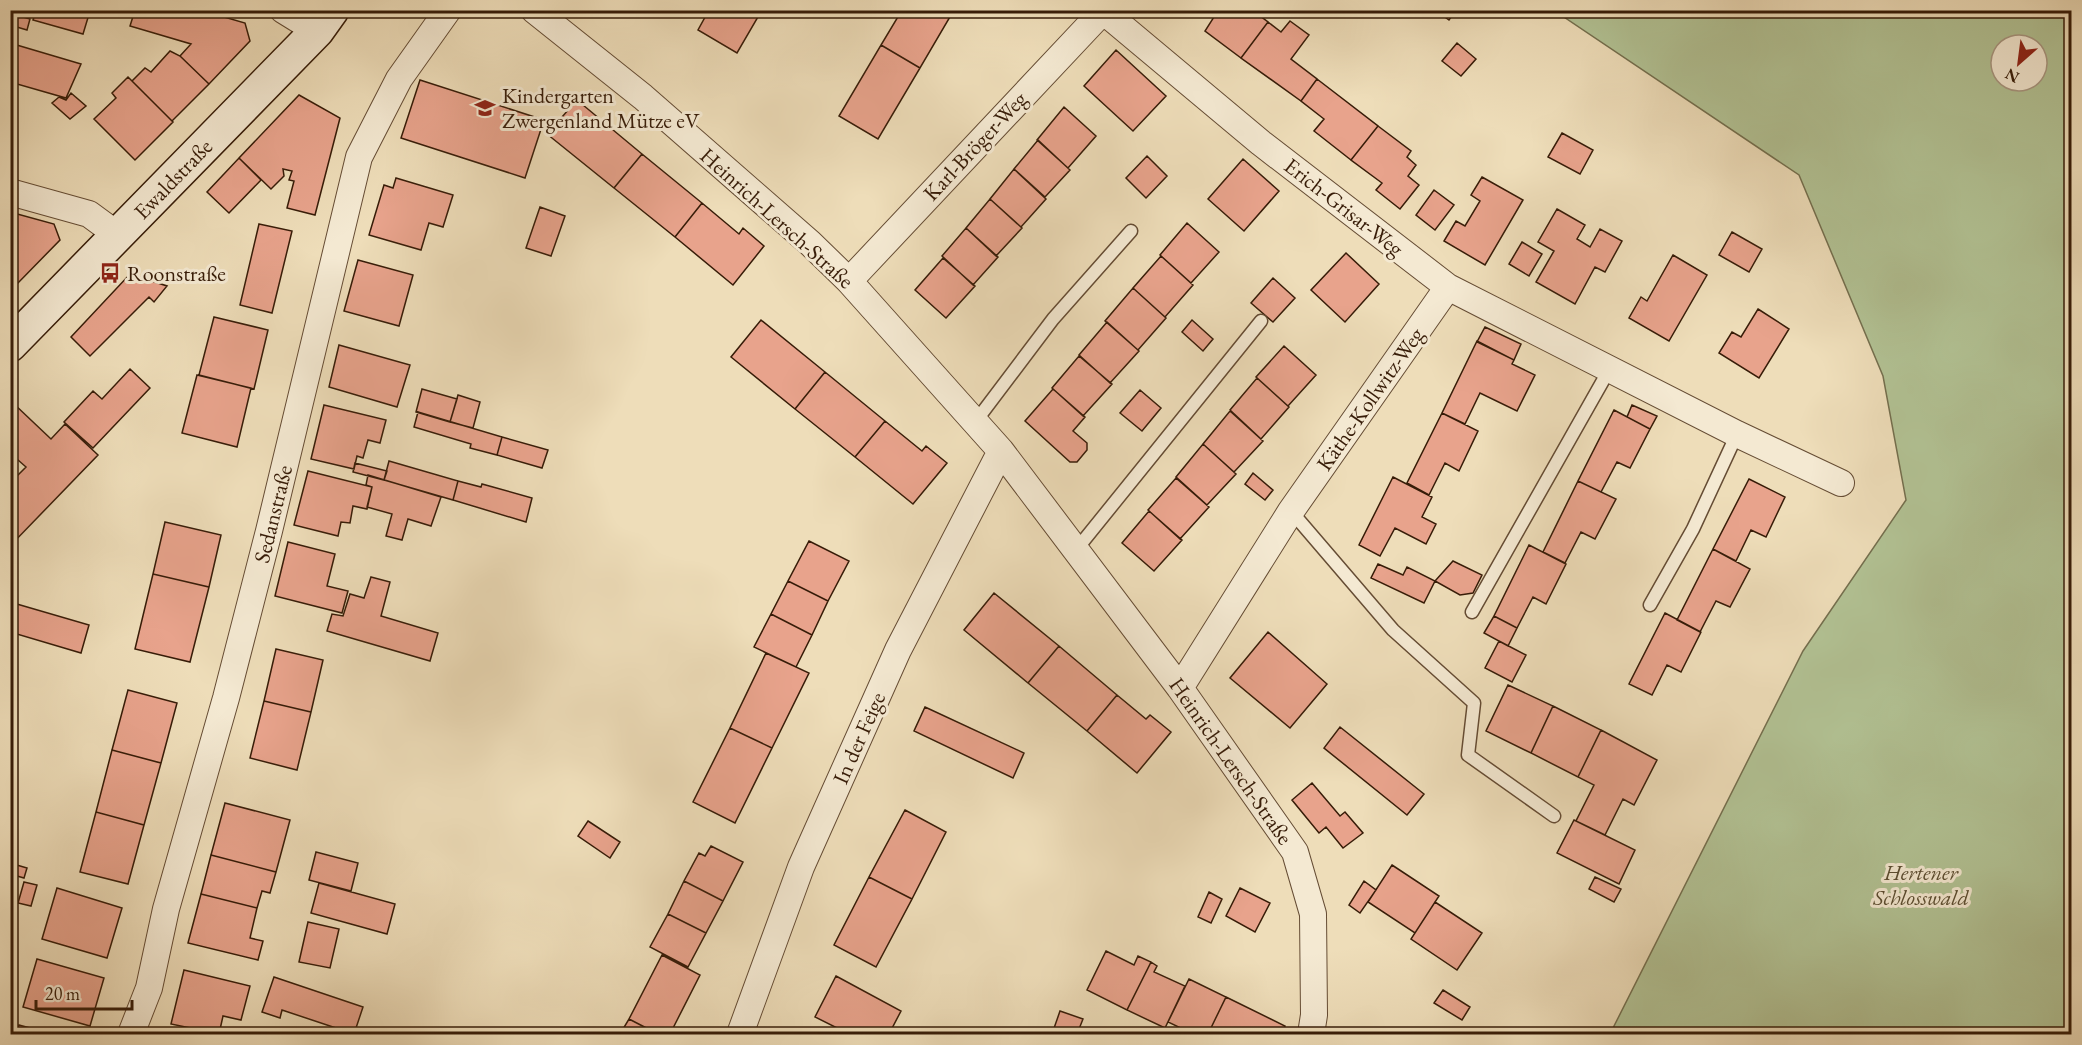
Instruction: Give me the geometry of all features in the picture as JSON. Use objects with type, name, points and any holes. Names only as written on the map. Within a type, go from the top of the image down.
[{"type":"main road","name":"Ewaldstraße","points":[[10,345],[119,236],[324,21]]},
{"type":"street","points":[[283,10],[324,21]]},
{"type":"street","name":"Sedanstraße","points":[[131,1035],[149,988],[166,909],[226,698],[269,531],[359,157],[399,79],[448,10]]},
{"type":"street","name":"Heinrich-Lersch-Straße","points":[[534,10],[643,97],[810,243],[849,281],[1001,451],[1180,688],[1295,852],[1313,914],[1314,1015],[1311,1035]]},
{"type":"street","name":"Karl-Bröger-Weg","points":[[849,281],[1103,11]]},
{"type":"street","name":"Erich-Grisar-Weg","points":[[1103,11],[1261,143],[1448,287],[1737,434],[1841,483]]},
{"type":"street","points":[[10,192],[89,214],[119,236]]},
{"type":"street","name":"Käthe-Kollwitz-Weg","points":[[1180,688],[1291,511],[1448,287]]},
{"type":"street","name":"In der Feige","points":[[740,1035],[801,867],[898,650],[1001,451]]},
{"type":"lane","points":[[976,421],[1053,319],[1131,231]]},
{"type":"lane","points":[[1076,550],[1261,321]]},
{"type":"lane","points":[[1472,612],[1609,370]]},
{"type":"lane","points":[[1650,605],[1693,529],[1737,434]]},
{"type":"lane","points":[[1291,511],[1393,630],[1474,703],[1468,755],[1554,816]]},
{"type":"green space","name":"Hertener Schlosswald","points":[[1555,11],[2071,11],[2071,1034],[1610,1034],[1803,651],[1906,500],[1883,376],[1799,175]]},
{"type":"building","points":[[36,10],[90,11],[83,34],[33,20]]},
{"type":"building","points":[[135,10],[200,10],[245,23],[250,41],[209,84],[180,56],[191,44],[130,26]]},
{"type":"building","points":[[709,10],[762,10],[737,53],[698,30]]},
{"type":"building","points":[[902,10],[954,10],[920,68],[881,45]]},
{"type":"building","points":[[1205,10],[1252,10],[1268,22],[1241,58],[1205,31],[1214,17]]},
{"type":"building","points":[[1435,10],[1456,10],[1449,20]]},
{"type":"building","points":[[10,13],[30,19],[27,30],[10,25]]},
{"type":"building","points":[[1290,21],[1309,35],[1291,59],[1317,79],[1301,101],[1241,58],[1268,22],[1281,32]]},
{"type":"building","points":[[10,43],[81,64],[66,98],[10,82]]},
{"type":"building","points":[[1457,43],[1476,59],[1461,76],[1442,61]]},
{"type":"building","points":[[881,45],[920,68],[878,139],[839,116]]},
{"type":"building","points":[[1116,50],[1166,96],[1133,131],[1084,86]]},
{"type":"building","points":[[170,51],[180,56],[209,84],[172,121],[132,81],[145,68],[151,72]]},
{"type":"building","points":[[128,77],[173,122],[135,160],[94,119],[116,98],[112,93]]},
{"type":"building","points":[[1317,79],[1378,126],[1351,160],[1314,131],[1324,119],[1301,101]]},
{"type":"building","points":[[420,80],[544,120],[525,178],[401,138]]},
{"type":"building","points":[[71,93],[86,106],[70,119],[52,103],[59,97],[66,100]]},
{"type":"building","points":[[299,95],[340,118],[315,215],[287,208],[294,181],[289,180],[292,171],[283,169],[284,176],[271,189],[239,158]]},
{"type":"building","points":[[577,100],[642,154],[614,188],[547,134]]},
{"type":"building","points":[[1064,107],[1096,136],[1068,168],[1037,140]]},
{"type":"building","points":[[1378,126],[1411,151],[1407,157],[1416,165],[1408,176],[1419,185],[1400,209],[1376,190],[1382,183],[1351,160]]},
{"type":"building","points":[[1562,133],[1593,150],[1580,174],[1548,157]]},
{"type":"building","points":[[1038,140],[1070,170],[1045,197],[1014,169]]},
{"type":"building","points":[[642,154],[702,203],[675,237],[614,188]]},
{"type":"building","points":[[1147,156],[1167,176],[1146,198],[1126,178]]},
{"type":"building","points":[[239,158],[261,180],[229,213],[207,192]]},
{"type":"building","points":[[1243,159],[1279,191],[1244,231],[1208,199]]},
{"type":"building","points":[[1014,169],[1046,199],[1021,227],[990,199]]},
{"type":"building","points":[[1482,177],[1523,200],[1485,265],[1444,241],[1456,221],[1465,226],[1480,201],[1471,195]]},
{"type":"building","points":[[396,178],[453,195],[443,227],[429,223],[421,250],[369,235],[384,185],[393,188]]},
{"type":"building","points":[[1434,190],[1454,205],[1435,230],[1416,215]]},
{"type":"building","points":[[990,199],[1022,228],[996,256],[966,228]]},
{"type":"building","points":[[702,203],[739,234],[743,228],[764,246],[733,285],[675,237]]},
{"type":"building","points":[[540,207],[565,216],[551,256],[526,248]]},
{"type":"building","points":[[1557,209],[1585,225],[1577,239],[1590,247],[1600,229],[1622,241],[1605,272],[1595,267],[1575,304],[1536,282],[1554,251],[1538,242]]},
{"type":"building","points":[[10,212],[54,224],[60,240],[17,284],[10,277]]},
{"type":"building","points":[[1187,223],[1219,252],[1191,283],[1160,255]]},
{"type":"building","points":[[259,224],[292,231],[272,313],[240,305]]},
{"type":"building","points":[[966,228],[998,257],[973,285],[942,256]]},
{"type":"building","points":[[1732,232],[1762,249],[1749,272],[1719,255]]},
{"type":"building","points":[[1522,242],[1542,254],[1529,276],[1509,264]]},
{"type":"building","points":[[1346,253],[1379,284],[1345,322],[1311,290]]},
{"type":"building","points":[[1673,255],[1707,275],[1669,341],[1629,318],[1641,297],[1647,301]]},
{"type":"building","points":[[1161,256],[1193,285],[1165,317],[1133,288]]},
{"type":"building","points":[[943,258],[975,286],[946,318],[915,290]]},
{"type":"building","points":[[358,260],[413,275],[399,326],[344,311]]},
{"type":"building","points":[[130,274],[167,286],[154,302],[149,297],[90,356],[71,337]]},
{"type":"building","points":[[1273,278],[1295,298],[1273,322],[1251,303]]},
{"type":"building","points":[[1133,288],[1166,318],[1138,350],[1105,321]]},
{"type":"building","points":[[1758,309],[1789,329],[1759,378],[1719,353],[1732,332],[1741,337]]},
{"type":"building","points":[[214,317],[268,330],[254,389],[199,375]]},
{"type":"building","points":[[761,320],[825,372],[795,409],[731,357]]},
{"type":"building","points":[[1192,320],[1213,339],[1203,351],[1182,332]]},
{"type":"building","points":[[1107,322],[1139,351],[1110,383],[1079,355]]},
{"type":"building","points":[[1485,327],[1521,344],[1514,360],[1477,342]]},
{"type":"building","points":[[1477,341],[1514,360],[1512,364],[1535,375],[1517,411],[1480,393],[1465,424],[1442,413]]},
{"type":"building","points":[[339,345],[410,365],[397,407],[329,387]]},
{"type":"building","points":[[1284,346],[1316,375],[1288,406],[1256,377]]},
{"type":"building","points":[[1079,356],[1112,384],[1083,416],[1052,388]]},
{"type":"building","points":[[130,369],[150,388],[93,448],[64,422],[93,391],[102,399]]},
{"type":"building","points":[[825,372],[885,421],[855,457],[795,409]]},
{"type":"building","points":[[197,375],[251,388],[237,447],[182,433]]},
{"type":"building","points":[[1257,378],[1289,407],[1261,439],[1230,410]]},
{"type":"building","points":[[422,389],[457,399],[450,422],[416,412]]},
{"type":"building","points":[[1053,389],[1085,417],[1073,431],[1087,443],[1087,450],[1077,462],[1070,462],[1025,421]]},
{"type":"building","points":[[1140,390],[1161,408],[1142,431],[1120,413]]},
{"type":"building","points":[[458,395],[480,402],[473,428],[450,422]]},
{"type":"building","points":[[13,403],[51,439],[65,424],[98,455],[10,546],[10,483],[26,467],[10,453],[10,406]]},
{"type":"building","points":[[324,405],[386,420],[380,443],[368,440],[363,458],[357,456],[354,469],[311,459]]},
{"type":"building","points":[[1632,405],[1657,416],[1650,429],[1627,417]]},
{"type":"building","points":[[1614,410],[1650,429],[1630,468],[1617,462],[1601,492],[1578,481]]},
{"type":"building","points":[[1230,411],[1263,441],[1234,472],[1203,444]]},
{"type":"building","points":[[418,412],[502,437],[497,455],[470,448],[471,444],[414,427]]},
{"type":"building","points":[[1442,413],[1478,431],[1459,471],[1445,463],[1429,495],[1407,483]]},
{"type":"building","points":[[885,421],[922,451],[926,446],[947,463],[913,504],[855,457]]},
{"type":"building","points":[[502,437],[548,450],[542,468],[497,455]]},
{"type":"building","points":[[1203,444],[1236,474],[1207,505],[1176,477]]},
{"type":"building","points":[[389,461],[458,481],[453,500],[384,480]]},
{"type":"building","points":[[355,463],[387,471],[384,480],[353,472]]},
{"type":"building","points":[[308,471],[372,487],[367,509],[353,506],[350,523],[341,522],[338,536],[294,525]]},
{"type":"building","points":[[1253,473],[1273,490],[1265,500],[1245,484]]},
{"type":"building","points":[[368,475],[441,497],[431,526],[408,519],[402,540],[386,536],[392,514],[367,507],[372,487],[366,485]]},
{"type":"building","points":[[1393,477],[1432,497],[1422,517],[1436,524],[1426,544],[1395,528],[1380,556],[1359,545]]},
{"type":"building","points":[[1176,478],[1209,507],[1180,539],[1148,510]]},
{"type":"building","points":[[1749,479],[1785,497],[1766,537],[1751,530],[1736,561],[1713,549]]},
{"type":"building","points":[[458,481],[481,487],[482,484],[532,498],[526,522],[453,500]]},
{"type":"building","points":[[1578,481],[1616,499],[1595,539],[1581,532],[1565,563],[1543,552]]},
{"type":"building","points":[[1149,511],[1182,540],[1154,571],[1122,543]]},
{"type":"building","points":[[165,522],[221,535],[209,587],[153,574]]},
{"type":"building","points":[[809,541],[849,561],[828,601],[788,581]]},
{"type":"building","points":[[288,542],[335,554],[327,586],[348,591],[342,613],[275,596]]},
{"type":"building","points":[[1529,545],[1566,564],[1546,604],[1533,597],[1517,628],[1494,616]]},
{"type":"building","points":[[1713,549],[1750,569],[1730,607],[1716,601],[1700,632],[1677,620]]},
{"type":"building","points":[[1453,561],[1482,575],[1473,593],[1460,595],[1435,581]]},
{"type":"building","points":[[1378,564],[1403,575],[1407,567],[1435,581],[1424,603],[1371,578]]},
{"type":"building","points":[[153,574],[209,587],[190,662],[135,649]]},
{"type":"building","points":[[371,577],[390,582],[381,616],[438,633],[430,661],[327,631],[332,614],[343,616],[350,594],[364,598]]},
{"type":"building","points":[[788,581],[828,601],[812,635],[771,614]]},
{"type":"building","points":[[994,593],[1059,646],[1028,683],[964,630]]},
{"type":"building","points":[[10,602],[89,625],[81,653],[10,632]]},
{"type":"building","points":[[1665,613],[1701,632],[1681,672],[1667,665],[1652,695],[1629,684]]},
{"type":"building","points":[[771,614],[812,635],[796,667],[754,647]]},
{"type":"building","points":[[1494,616],[1517,628],[1508,646],[1484,633]]},
{"type":"building","points":[[1268,632],[1327,684],[1290,728],[1230,678]]},
{"type":"building","points":[[1499,641],[1526,655],[1512,682],[1485,668]]},
{"type":"building","points":[[1059,646],[1117,695],[1087,731],[1028,683]]},
{"type":"building","points":[[276,649],[323,660],[311,712],[264,701]]},
{"type":"building","points":[[766,653],[809,673],[772,748],[730,728]]},
{"type":"building","points":[[1508,685],[1553,706],[1531,753],[1486,731]]},
{"type":"building","points":[[128,690],[177,703],[161,763],[112,750]]},
{"type":"building","points":[[1117,695],[1146,719],[1150,715],[1171,732],[1137,773],[1087,731]]},
{"type":"building","points":[[264,701],[311,712],[297,770],[250,758]]},
{"type":"building","points":[[1553,706],[1601,730],[1578,777],[1531,753]]},
{"type":"building","points":[[925,707],[1024,753],[1013,778],[914,731]]},
{"type":"building","points":[[1340,727],[1424,794],[1407,815],[1324,748]]},
{"type":"building","points":[[730,728],[772,748],[735,823],[693,802]]},
{"type":"building","points":[[1601,730],[1657,760],[1634,805],[1623,799],[1605,835],[1576,821],[1594,785],[1578,777]]},
{"type":"building","points":[[112,750],[161,763],[144,825],[96,812]]},
{"type":"building","points":[[1312,783],[1340,816],[1345,812],[1363,833],[1343,848],[1326,827],[1319,833],[1292,800]]},
{"type":"building","points":[[225,803],[290,820],[276,872],[211,855]]},
{"type":"building","points":[[905,810],[946,832],[912,899],[869,877]]},
{"type":"building","points":[[96,812],[144,825],[128,884],[80,872]]},
{"type":"building","points":[[1574,820],[1635,850],[1619,884],[1557,853]]},
{"type":"building","points":[[588,821],[620,842],[610,858],[578,836]]},
{"type":"building","points":[[711,846],[743,862],[723,901],[684,881],[699,853],[705,856]]},
{"type":"building","points":[[316,852],[358,863],[351,891],[309,880]]},
{"type":"building","points":[[211,855],[276,872],[270,893],[262,891],[257,908],[201,894]]},
{"type":"building","points":[[10,863],[27,868],[24,878],[10,874]]},
{"type":"building","points":[[1392,865],[1439,896],[1415,933],[1368,902]]},
{"type":"building","points":[[869,877],[912,899],[876,967],[834,945]]},
{"type":"building","points":[[1595,877],[1621,889],[1614,902],[1589,889]]},
{"type":"building","points":[[684,881],[723,901],[706,933],[668,914]]},
{"type":"building","points":[[1364,881],[1376,890],[1360,913],[1349,905]]},
{"type":"building","points":[[24,882],[37,885],[31,906],[18,903]]},
{"type":"building","points":[[319,883],[395,904],[387,934],[311,913]]},
{"type":"building","points":[[57,888],[122,908],[107,958],[42,939]]},
{"type":"building","points":[[1240,888],[1270,903],[1255,932],[1226,916]]},
{"type":"building","points":[[1209,892],[1222,899],[1211,923],[1198,917]]},
{"type":"building","points":[[201,894],[257,908],[250,938],[263,941],[258,960],[188,943]]},
{"type":"building","points":[[1435,902],[1482,933],[1457,970],[1411,939]]},
{"type":"building","points":[[668,914],[706,933],[688,967],[650,947]]},
{"type":"building","points":[[308,922],[339,929],[330,968],[299,962]]},
{"type":"building","points":[[10,943],[17,945],[13,957],[10,957]]},
{"type":"building","points":[[1106,951],[1134,965],[1138,956],[1151,962],[1127,1010],[1087,990]]},
{"type":"building","points":[[662,955],[700,975],[670,1034],[658,1034],[629,1019]]},
{"type":"building","points":[[37,959],[104,978],[90,1026],[23,1007]]},
{"type":"building","points":[[1151,962],[1157,966],[1154,972],[1185,986],[1165,1028],[1127,1010]]},
{"type":"building","points":[[184,970],[250,986],[241,1020],[223,1016],[219,1034],[171,1024]]},
{"type":"building","points":[[836,976],[901,1011],[889,1034],[849,1034],[815,1017]]},
{"type":"building","points":[[274,977],[363,1007],[354,1034],[282,1010],[280,1018],[262,1012]]},
{"type":"building","points":[[1189,979],[1226,997],[1208,1034],[1193,1034],[1168,1022]]},
{"type":"building","points":[[1443,990],[1470,1007],[1462,1020],[1434,1003]]},
{"type":"building","points":[[1226,997],[1285,1026],[1281,1034],[1208,1034]]},
{"type":"building","points":[[1060,1011],[1083,1019],[1077,1034],[1052,1034]]},
{"type":"building","points":[[629,1019],[658,1034],[620,1034]]},
{"type":"building","points":[[19,1025],[52,1034],[16,1034]]},
{"type":"place","name":"Kindergarten Zwergenland Mütze eV","points":[[485,108]]},
{"type":"place","name":"Roonstraße","points":[[110,273]]}]
